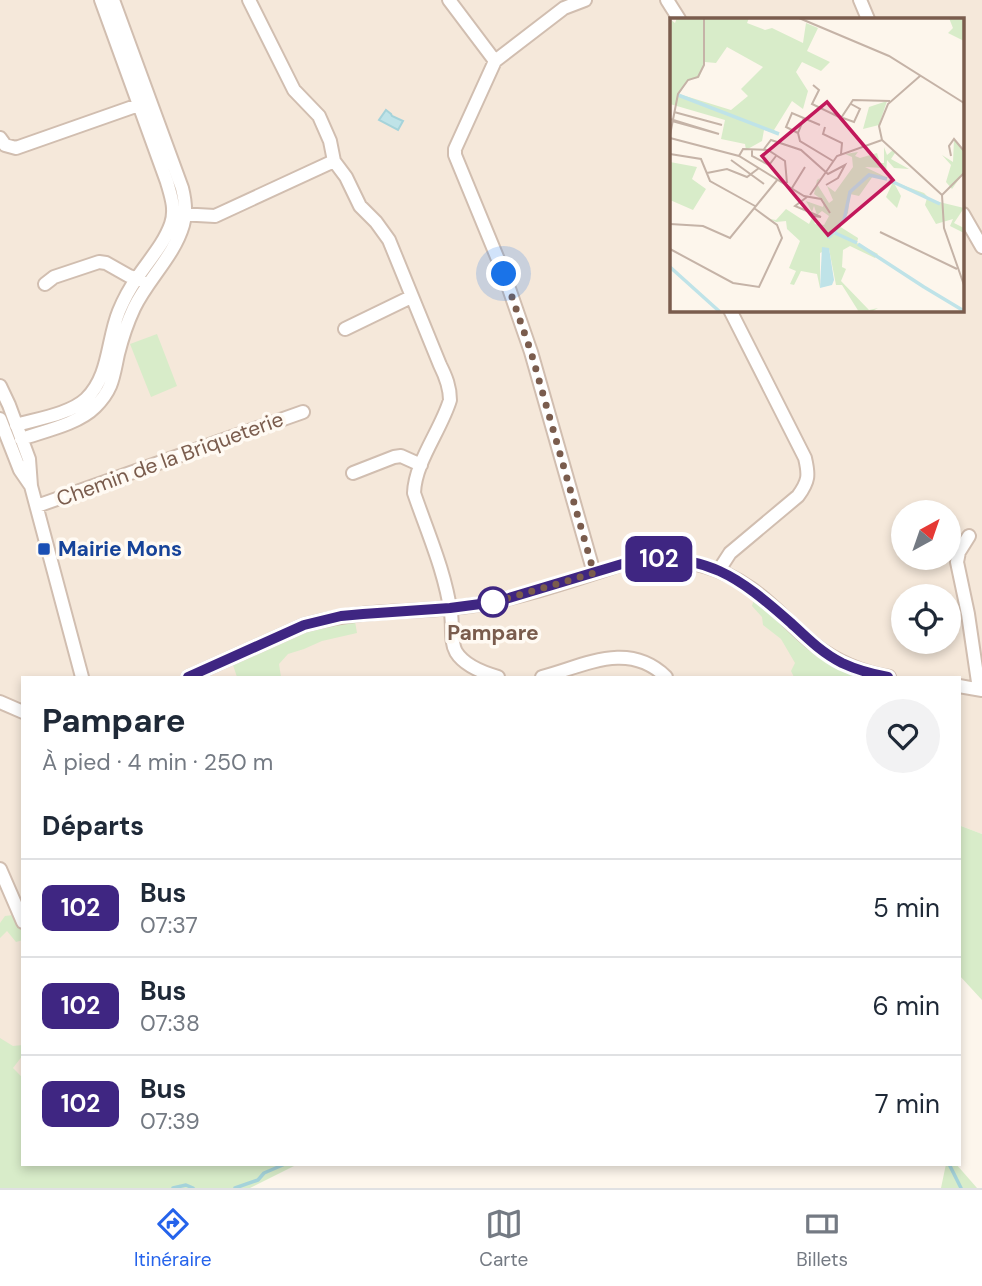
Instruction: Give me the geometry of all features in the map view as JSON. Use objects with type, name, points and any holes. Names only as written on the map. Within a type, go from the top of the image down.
[{"type":"street","points":[[6,422],[91,411],[102,400],[112,384],[109,372],[118,355],[142,281],[174,246],[179,236],[182,188],[102,0]]},
{"type":"street","points":[[113,0],[144,103]]},
{"type":"street","points":[[249,0],[287,79],[319,116],[330,141],[334,161],[346,177],[360,205],[389,240],[447,378],[450,391],[448,408],[421,465],[414,493],[446,582],[453,642],[457,652],[473,666],[496,676]]},
{"type":"street","points":[[449,0],[495,61]]},
{"type":"street","points":[[584,0],[564,8],[495,61],[457,142],[455,155],[504,274],[531,352],[594,573]]},
{"type":"street","points":[[667,0],[678,18]]},
{"type":"street","points":[[860,0],[868,18]]},
{"type":"street","points":[[0,138],[5,145],[16,148],[144,103]]},
{"type":"street","points":[[180,214],[209,217],[223,214],[334,161]]},
{"type":"street","points":[[964,216],[982,247]]},
{"type":"street","points":[[45,284],[54,277],[99,262],[142,281]]},
{"type":"street","points":[[345,329],[411,297]]},
{"type":"street","points":[[719,570],[730,553],[798,496],[807,484],[808,471],[805,457],[731,312]]},
{"type":"street","points":[[0,386],[12,449],[29,459],[31,486],[82,676]]},
{"type":"street","points":[[12,449],[78,412]]},
{"type":"street","name":"Chemin de la Briqueterie","points":[[37,506],[303,412]]},
{"type":"street","points":[[353,473],[401,456],[421,465]]},
{"type":"street","points":[[961,686],[981,689],[957,562],[959,552],[969,536]]},
{"type":"street","points":[[190,676],[312,623],[341,616],[450,608],[509,598],[632,561],[673,559],[719,570],[752,589],[830,656],[857,669],[885,676]]},
{"type":"street","points":[[545,676],[603,658],[620,657],[648,665],[664,676]]},
{"type":"street","points":[[0,702],[21,711]]},
{"type":"street","points":[[0,869],[21,917]]},
{"type":"shaded area","points":[[0,0],[982,0],[982,834],[961,826],[961,676],[21,676],[21,1076],[12,1068],[0,1049]]},
{"type":"green space","points":[[157,334],[177,386],[151,397],[130,344]]},
{"type":"green space","points":[[754,599],[817,657],[868,676],[794,676],[791,671],[795,663],[781,639],[763,625],[762,617],[752,606]]},
{"type":"green space","points":[[355,621],[357,633],[322,641],[288,654],[279,664],[281,676],[237,676],[233,665],[314,629]]},
{"type":"green space","points":[[961,826],[982,834],[982,1000],[961,977]]},
{"type":"green space","points":[[13,915],[21,930],[21,941],[16,942],[7,931],[0,938],[0,923],[5,916]]},
{"type":"green space","points":[[0,1038],[13,1046],[21,1045],[21,1058],[13,1068],[21,1076],[21,1166],[294,1166],[250,1188],[0,1188]]},
{"type":"green space","points":[[946,1166],[958,1166],[977,1188],[941,1188]]},
{"type":"water","points":[[386,110],[403,121],[398,130],[379,120]]},
{"type":"waterway","points":[[235,1188],[258,1180],[264,1173],[280,1166]]},
{"type":"waterway","points":[[950,1166],[961,1188]]},
{"type":"waterway","points":[[173,1188],[186,1185],[193,1188]]},
{"type":"bus line","name":"102","points":[[190,676],[304,625],[341,616],[488,603],[632,561],[652,559],[694,563],[719,570],[737,579],[830,656],[857,669],[883,676]]},
{"type":"place","name":"Mairie Mons","points":[[44,549]]},
{"type":"place","name":"Pampare","points":[[493,602]]},
{"type":"route","points":[[493,602],[488,603],[594,573],[531,352],[504,274]]}]
